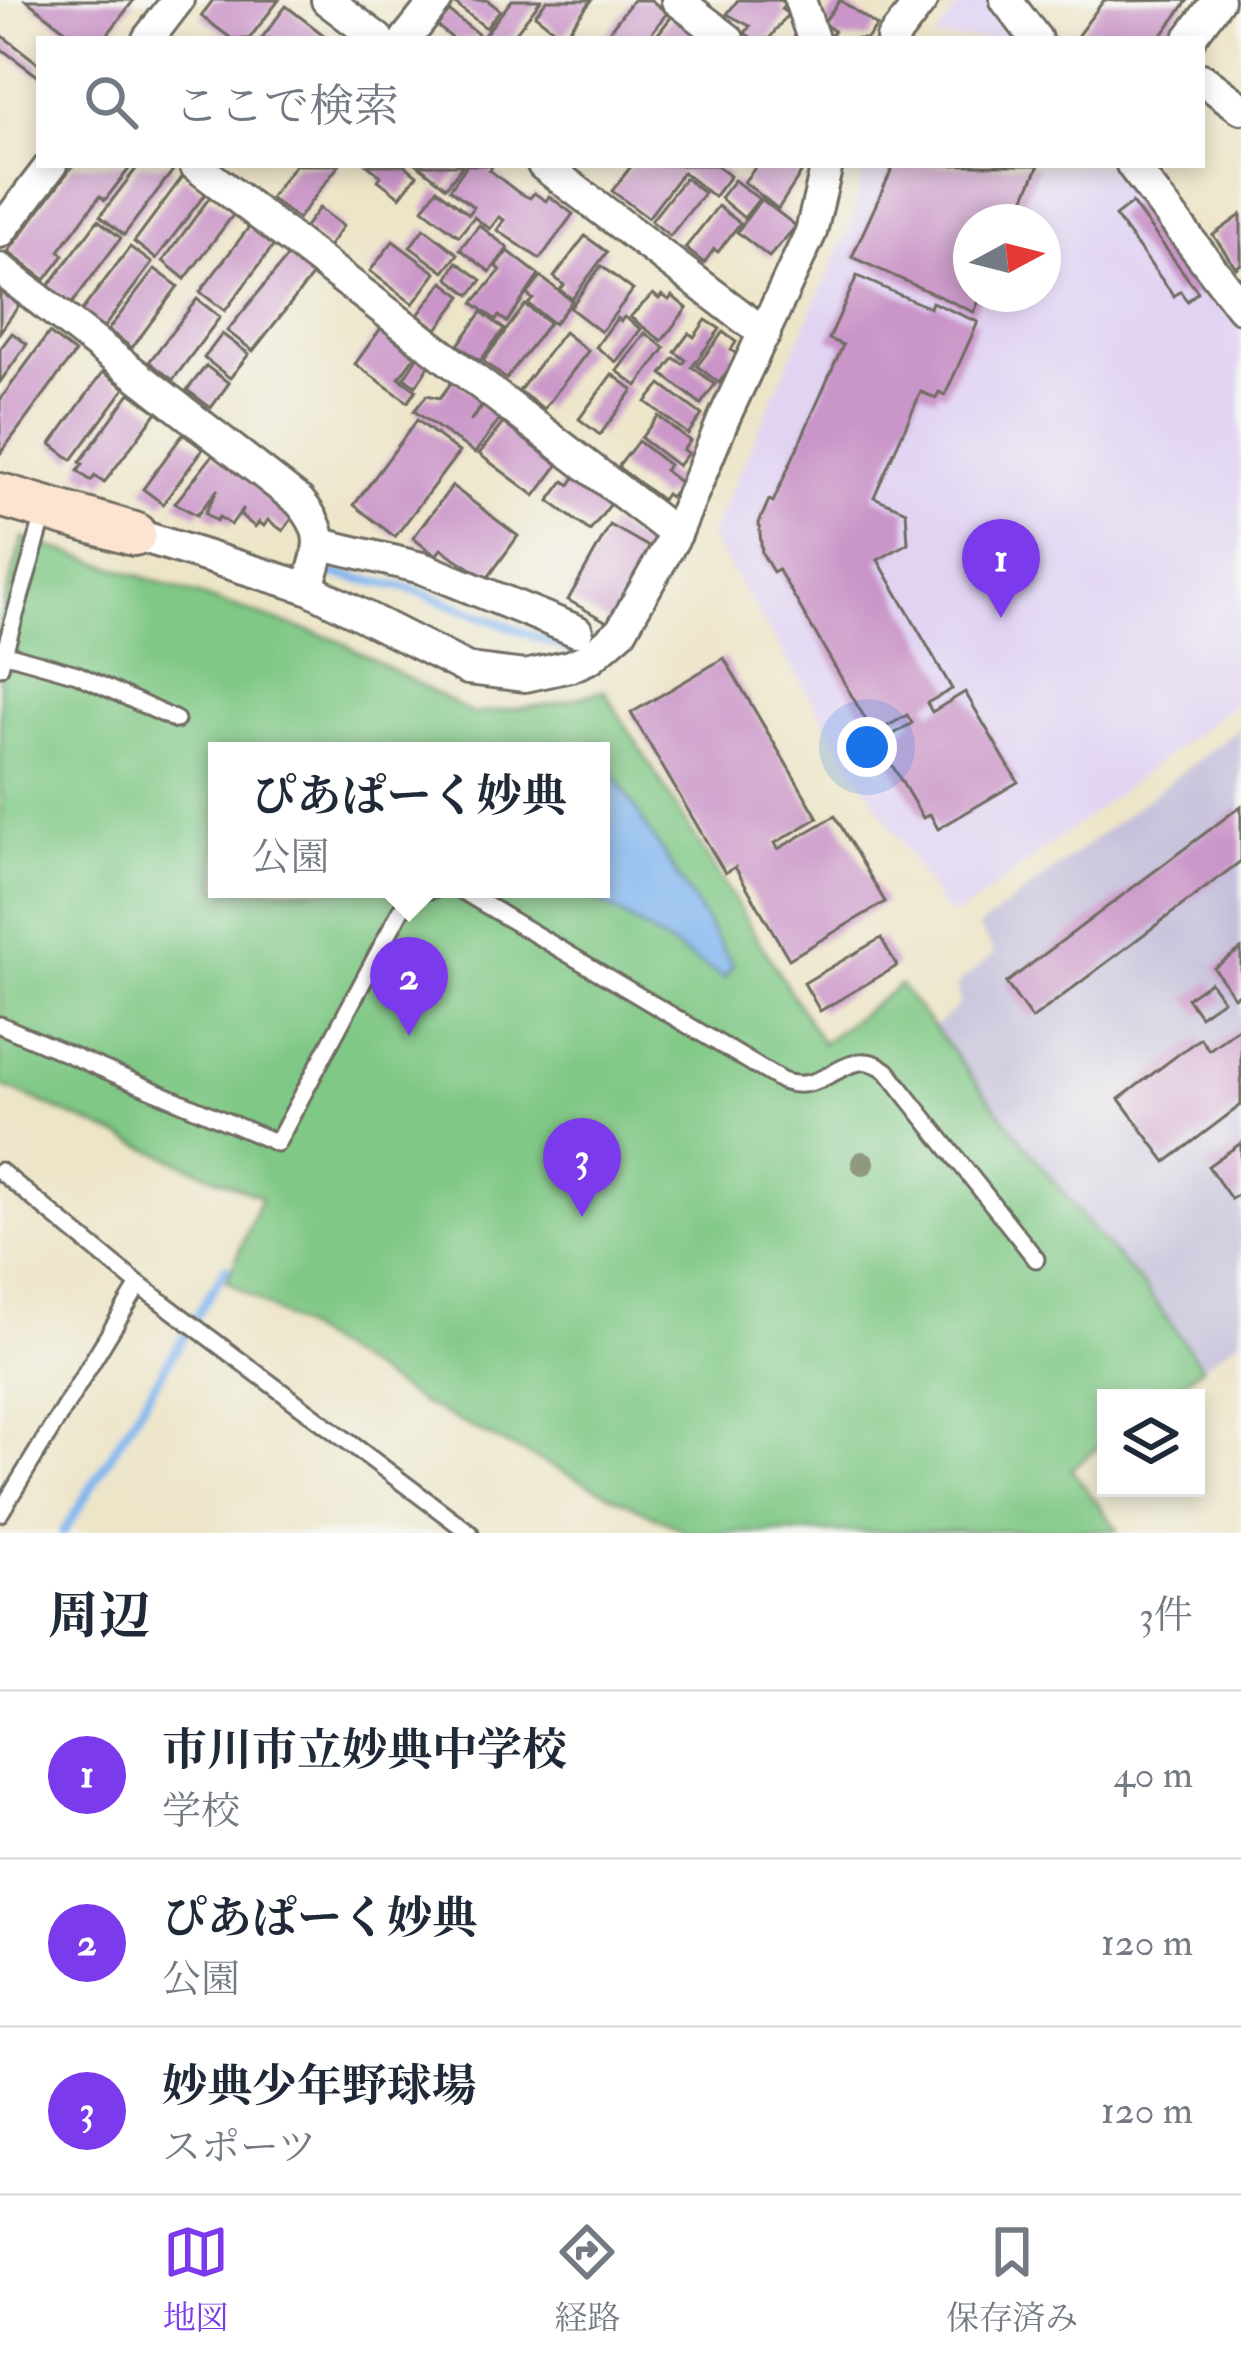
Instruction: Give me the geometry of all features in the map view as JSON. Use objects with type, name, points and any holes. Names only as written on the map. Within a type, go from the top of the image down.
[{"type":"street","points":[[150,36],[178,0]]},
{"type":"street","points":[[327,0],[375,36]]},
{"type":"street","points":[[408,36],[437,0]]},
{"type":"street","points":[[677,0],[724,36]]},
{"type":"street","points":[[800,0],[812,36]]},
{"type":"street","points":[[894,36],[922,0]]},
{"type":"street","points":[[1006,0],[1034,36]]},
{"type":"street","points":[[1191,36],[1218,0]]},
{"type":"street","points":[[1205,81],[1241,108]]},
{"type":"street","points":[[0,232],[49,168]]},
{"type":"street","points":[[199,168],[676,535]]},
{"type":"street","points":[[547,168],[765,334]]},
{"type":"street","points":[[0,495],[308,588],[467,669],[525,676],[572,666],[609,644],[676,535],[724,418],[811,232],[825,168]]},
{"type":"street","points":[[1134,168],[1241,308]]},
{"type":"street","points":[[0,269],[299,501],[317,522],[321,544],[308,588]]},
{"type":"street","points":[[321,544],[422,568],[577,631]]},
{"type":"lane","points":[[45,509],[3,661],[77,674],[176,720]]},
{"type":"lane","points":[[0,1025],[277,1143],[407,898]]},
{"type":"lane","points":[[474,898],[782,1081],[810,1085],[859,1060],[874,1060],[1036,1259]]},
{"type":"lane","points":[[0,1172],[139,1285],[470,1533]]},
{"type":"lane","points":[[0,1513],[139,1285]]},
{"type":"shaded area","points":[[963,0],[993,0],[1021,36],[936,36]]},
{"type":"shaded area","points":[[863,168],[1120,168],[1241,328],[1241,699],[960,914],[945,913],[710,537],[852,221]]},
{"type":"shaded area","points":[[1241,727],[1241,1338],[1202,1367],[1144,1287],[1091,1229],[932,1029],[959,1005],[957,985],[995,953],[978,928]]},
{"type":"green space","points":[[23,538],[339,641],[473,714],[555,704],[604,690],[822,1043],[900,985],[1091,1229],[1144,1287],[1202,1367],[1174,1389],[1097,1389],[1097,1449],[1071,1469],[1118,1530],[690,1533],[423,1404],[227,1281],[261,1197],[0,1085],[0,618]]},
{"type":"water","points":[[610,768],[733,965],[724,978],[594,898],[610,898]]},
{"type":"building","points":[[26,0],[134,0],[106,36],[73,36]]},
{"type":"building","points":[[213,0],[279,0],[251,36],[228,36],[201,16]]},
{"type":"building","points":[[450,0],[487,0],[500,10],[486,28]]},
{"type":"building","points":[[512,0],[541,0],[513,36],[483,36]]},
{"type":"building","points":[[547,0],[592,0],[564,36],[535,15]]},
{"type":"building","points":[[633,0],[651,0],[667,13],[649,36],[605,36]]},
{"type":"building","points":[[738,0],[780,0],[788,14],[771,36],[749,36],[745,33],[750,26],[727,14]]},
{"type":"building","points":[[840,0],[877,26],[869,36],[831,36],[834,31],[823,23]]},
{"type":"building","points":[[1104,0],[1188,0],[1161,36],[1077,36]]},
{"type":"building","points":[[286,6],[325,36],[263,36]]},
{"type":"building","points":[[446,9],[478,34],[449,36],[435,24]]},
{"type":"building","points":[[672,16],[698,36],[656,36]]},
{"type":"building","points":[[0,34],[36,62],[36,75],[0,48]]},
{"type":"building","points":[[71,168],[130,168],[105,200],[100,196],[59,251],[64,255],[45,280],[8,252]]},
{"type":"building","points":[[137,168],[174,169],[124,235],[100,216]]},
{"type":"building","points":[[293,168],[337,168],[298,219],[270,198]]},
{"type":"building","points":[[371,168],[408,168],[417,175],[400,197],[378,180],[381,176]]},
{"type":"building","points":[[422,168],[461,168],[446,187]]},
{"type":"building","points":[[465,168],[491,168],[519,193],[530,198],[534,193],[546,201],[549,196],[573,214],[540,259],[497,230],[504,220],[499,217],[490,229],[474,217],[459,236],[423,209],[437,189],[469,214],[474,207],[450,189]]},
{"type":"building","points":[[630,168],[720,168],[730,176],[714,197],[683,172],[648,218],[612,191]]},
{"type":"building","points":[[755,168],[796,168],[801,173],[778,209],[744,182]]},
{"type":"building","points":[[893,168],[1038,168],[1022,204],[953,204],[953,303],[852,257]]},
{"type":"building","points":[[183,176],[206,193],[156,259],[134,242]]},
{"type":"building","points":[[685,178],[704,193],[670,236],[651,221]]},
{"type":"building","points":[[734,180],[759,199],[744,218],[720,198]]},
{"type":"building","points":[[210,197],[233,215],[185,279],[163,261]]},
{"type":"building","points":[[761,199],[796,226],[769,257],[737,232]]},
{"type":"building","points":[[1132,203],[1198,292],[1187,301],[1180,291],[1174,296],[1115,216]]},
{"type":"building","points":[[718,206],[740,223],[704,263],[685,248]]},
{"type":"building","points":[[319,208],[343,226],[328,247],[304,228]]},
{"type":"building","points":[[1241,215],[1241,264],[1236,268],[1213,235]]},
{"type":"building","points":[[98,220],[121,238],[70,306],[47,288]]},
{"type":"building","points":[[479,225],[508,248],[490,272],[460,249]]},
{"type":"building","points":[[249,227],[274,245],[225,311],[200,292]]},
{"type":"building","points":[[424,228],[458,254],[444,272],[410,247]]},
{"type":"building","points":[[585,236],[607,252],[572,299],[554,277]]},
{"type":"building","points":[[393,241],[436,273],[413,304],[370,271]]},
{"type":"building","points":[[130,247],[152,263],[102,330],[80,313]]},
{"type":"building","points":[[508,251],[539,275],[507,322],[499,316],[496,320],[473,303],[501,270],[496,266]]},
{"type":"building","points":[[288,256],[313,275],[253,351],[227,331]]},
{"type":"building","points":[[457,262],[482,280],[470,295],[448,278]]},
{"type":"building","points":[[601,266],[633,290],[601,332],[570,308]]},
{"type":"building","points":[[155,269],[178,286],[132,348],[108,330]]},
{"type":"building","points":[[857,276],[930,308],[932,302],[978,322],[945,395],[939,392],[936,398],[921,392],[874,497],[906,511],[908,543],[878,560],[952,689],[927,703],[932,712],[965,692],[1018,782],[938,829],[930,814],[923,818],[879,743],[912,723],[907,715],[874,734],[778,569],[773,572],[762,553],[759,523],[769,500],[773,502],[843,345],[829,339]]},
{"type":"building","points":[[541,277],[572,301],[554,324],[528,304],[533,299],[527,295]]},
{"type":"building","points":[[443,282],[462,296],[437,329],[418,315]]},
{"type":"building","points":[[0,291],[19,305],[0,332]]},
{"type":"building","points":[[653,294],[659,299],[672,296],[687,308],[662,341],[630,317]]},
{"type":"building","points":[[197,299],[220,317],[173,380],[149,362]]},
{"type":"building","points":[[525,305],[549,323],[506,379],[483,361]]},
{"type":"building","points":[[482,312],[504,329],[480,361],[458,345]]},
{"type":"building","points":[[624,317],[641,329],[616,362],[596,347],[617,318]]},
{"type":"building","points":[[706,320],[720,329],[692,367],[715,384],[701,404],[662,374],[674,358],[683,364],[686,360],[675,352]]},
{"type":"building","points":[[381,328],[415,356],[399,378],[416,390],[408,402],[355,364]]},
{"type":"building","points":[[564,332],[588,351],[544,409],[519,391]]},
{"type":"building","points":[[723,332],[736,342],[731,350],[739,356],[719,383],[697,366]]},
{"type":"building","points":[[12,333],[27,344],[0,382],[0,349]]},
{"type":"building","points":[[49,333],[75,353],[0,454],[0,400]]},
{"type":"building","points":[[645,333],[665,348],[637,386],[617,371]]},
{"type":"building","points":[[222,334],[249,354],[230,378],[204,358]]},
{"type":"building","points":[[419,355],[431,363],[416,386],[404,378]]},
{"type":"building","points":[[206,366],[229,383],[211,408],[187,390]]},
{"type":"building","points":[[103,372],[125,388],[72,460],[51,444]]},
{"type":"building","points":[[612,374],[633,390],[600,435],[579,419]]},
{"type":"building","points":[[454,379],[485,402],[470,421],[486,403],[503,415],[475,453],[414,411],[427,395],[440,398]]},
{"type":"building","points":[[661,384],[702,415],[688,434],[646,402]]},
{"type":"building","points":[[130,393],[157,412],[104,483],[95,476],[91,481],[78,471],[80,462]]},
{"type":"building","points":[[658,416],[690,441],[678,466],[641,438]]},
{"type":"building","points":[[417,420],[459,452],[395,537],[354,505]]},
{"type":"building","points":[[503,423],[558,465],[535,496],[479,454]]},
{"type":"building","points":[[183,434],[203,449],[163,504],[143,489]]},
{"type":"building","points":[[638,441],[669,465],[664,470],[681,483],[670,497],[666,494],[662,500],[618,467]]},
{"type":"building","points":[[213,455],[296,513],[283,531],[268,520],[255,527],[240,515],[243,508],[231,525],[219,517],[216,521],[205,513],[218,489],[197,515],[175,503]]},
{"type":"building","points":[[577,474],[613,501],[590,531],[549,501],[564,481],[570,485]]},
{"type":"building","points":[[452,486],[518,536],[487,579],[441,549],[436,556],[413,538]]},
{"type":"building","points":[[610,525],[651,548],[609,623],[568,600]]},
{"type":"building","points":[[724,658],[818,818],[775,843],[778,849],[835,816],[885,902],[789,959],[735,867],[725,873],[631,713]]},
{"type":"building","points":[[1241,806],[1241,861],[1032,1019],[1006,983]]},
{"type":"building","points":[[881,938],[897,966],[820,1011],[804,983]]},
{"type":"building","points":[[1241,949],[1241,992],[1234,997],[1214,968]]},
{"type":"building","points":[[1210,982],[1223,1000],[1200,1016],[1187,998]]},
{"type":"building","points":[[1241,1026],[1241,1105],[1166,1162],[1119,1099],[1200,1038],[1209,1050]]},
{"type":"building","points":[[1241,1143],[1241,1193],[1231,1199],[1208,1166]]},
{"type":"waterway","points":[[318,571],[408,588],[581,654]]},
{"type":"waterway","points":[[63,1533],[226,1268]]},
{"type":"place","name":"市川市立妙典中学校","points":[[1001,618]]},
{"type":"place","name":"ぴあぱーく妙典","points":[[409,1036]]},
{"type":"place","name":"妙典少年野球場","points":[[582,1217]]}]
